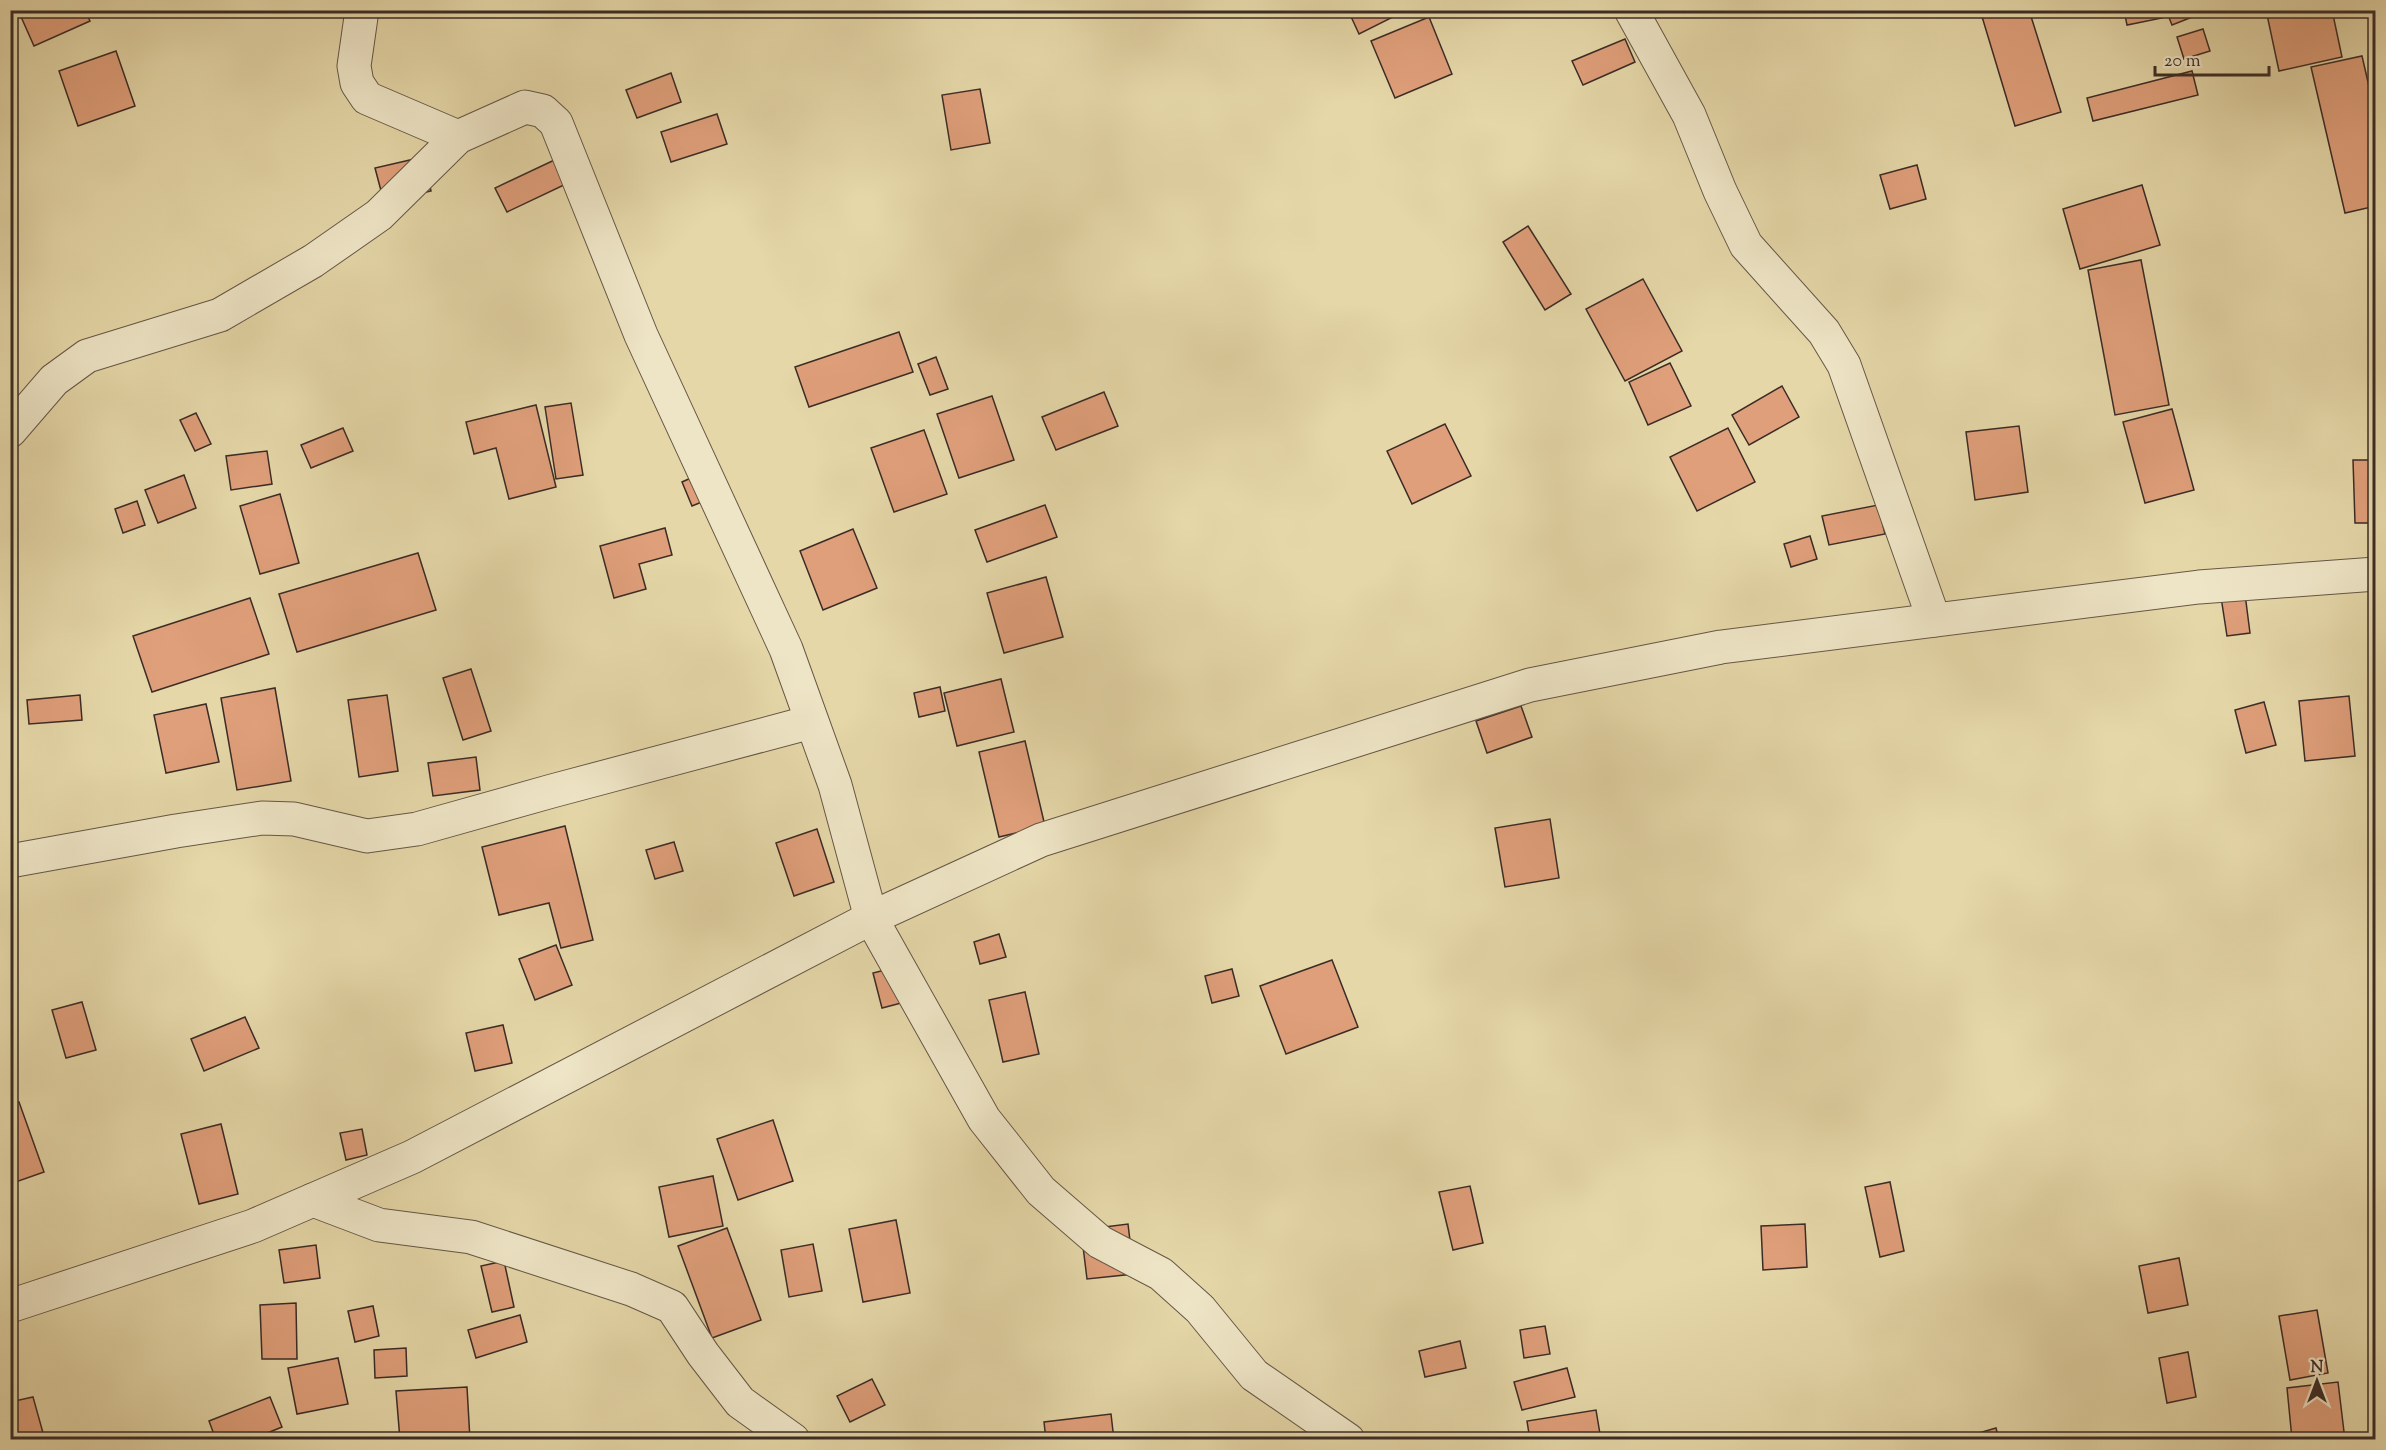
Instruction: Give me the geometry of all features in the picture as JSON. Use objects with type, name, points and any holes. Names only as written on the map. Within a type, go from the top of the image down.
[{"type":"street","points":[[362,10],[354,66],[357,83],[367,98],[458,137]]},
{"type":"street","points":[[1631,10],[1689,116],[1720,191],[1746,245],[1824,332],[1844,365],[1934,620]]},
{"type":"street","points":[[10,431],[54,380],[87,356],[220,315],[313,261],[379,215],[458,137],[525,107],[543,111],[556,123],[640,335],[786,649],[835,785],[871,918],[984,1119],[1041,1191],[1100,1242],[1161,1274],[1200,1309],[1254,1375],[1348,1440]]},
{"type":"street","points":[[10,1306],[254,1226],[412,1157],[871,918],[1041,840],[1530,685],[1721,647],[2199,587],[2376,574]]},
{"type":"street","points":[[10,861],[262,818],[294,819],[367,836],[417,830],[552,791],[812,722]]},
{"type":"street","points":[[313,1200],[379,1225],[471,1237],[630,1289],[672,1307],[703,1354],[740,1402],[793,1440]]},
{"type":"building","points":[[18,10],[85,10],[90,21],[34,46]]},
{"type":"building","points":[[1348,10],[1387,10],[1391,18],[1359,34]]},
{"type":"building","points":[[1980,10],[2029,10],[2061,112],[2015,126]]},
{"type":"building","points":[[2124,10],[2161,10],[2162,18],[2127,25]]},
{"type":"building","points":[[2166,10],[2210,10],[2172,25]]},
{"type":"building","points":[[2266,10],[2332,10],[2342,57],[2279,71]]},
{"type":"building","points":[[1429,17],[1452,74],[1395,98],[1371,41]]},
{"type":"building","points":[[2203,29],[2210,51],[2184,59],[2177,37]]},
{"type":"building","points":[[1625,39],[1635,62],[1583,85],[1572,61]]},
{"type":"building","points":[[116,51],[135,106],[78,126],[59,71]]},
{"type":"building","points":[[2362,56],[2376,117],[2376,206],[2345,213],[2311,67]]},
{"type":"building","points":[[2192,71],[2198,95],[2093,121],[2087,98]]},
{"type":"building","points":[[671,73],[681,102],[637,118],[626,90]]},
{"type":"building","points":[[980,89],[990,143],[951,150],[942,95]]},
{"type":"building","points":[[717,114],[727,144],[671,162],[661,132]]},
{"type":"building","points":[[563,156],[566,184],[507,212],[495,188]]},
{"type":"building","points":[[423,157],[431,191],[384,202],[375,168]]},
{"type":"building","points":[[1917,165],[1926,199],[1890,209],[1880,175]]},
{"type":"building","points":[[2142,185],[2160,245],[2080,269],[2063,209]]},
{"type":"building","points":[[1528,226],[1571,294],[1545,310],[1503,242]]},
{"type":"building","points":[[2141,260],[2169,405],[2115,415],[2088,270]]},
{"type":"building","points":[[1643,279],[1682,351],[1625,381],[1586,309]]},
{"type":"building","points":[[899,332],[913,372],[809,407],[795,367]]},
{"type":"building","points":[[936,357],[948,389],[930,395],[918,364]]},
{"type":"building","points":[[1670,363],[1691,406],[1648,425],[1629,382]]},
{"type":"building","points":[[1782,386],[1799,417],[1749,445],[1732,415]]},
{"type":"building","points":[[1104,392],[1118,426],[1056,450],[1042,417]]},
{"type":"building","points":[[992,396],[1014,460],[959,478],[937,414]]},
{"type":"building","points":[[571,403],[583,475],[556,479],[545,407]]},
{"type":"building","points":[[536,405],[556,487],[509,499],[496,448],[474,454],[466,422]]},
{"type":"building","points":[[2172,409],[2194,490],[2145,503],[2123,422]]},
{"type":"building","points":[[196,413],[211,444],[195,451],[180,420]]},
{"type":"building","points":[[1445,424],[1471,476],[1412,504],[1387,451]]},
{"type":"building","points":[[2019,426],[2028,492],[1975,500],[1966,432]]},
{"type":"building","points":[[343,428],[353,451],[311,468],[301,445]]},
{"type":"building","points":[[1728,428],[1755,482],[1697,511],[1670,457]]},
{"type":"building","points":[[924,430],[947,494],[894,512],[871,448]]},
{"type":"building","points":[[267,451],[272,484],[231,490],[226,456]]},
{"type":"building","points":[[2353,460],[2376,460],[2376,523],[2355,523]]},
{"type":"building","points":[[709,470],[719,495],[692,506],[682,482]]},
{"type":"building","points":[[184,475],[196,508],[158,523],[145,490]]},
{"type":"building","points":[[280,494],[299,563],[260,574],[240,506]]},
{"type":"building","points":[[137,501],[145,525],[123,533],[115,509]]},
{"type":"building","points":[[1045,505],[1057,537],[987,562],[975,530]]},
{"type":"building","points":[[1878,505],[1885,534],[1829,545],[1822,516]]},
{"type":"building","points":[[665,528],[672,555],[639,564],[646,589],[614,598],[600,546]]},
{"type":"building","points":[[853,529],[877,588],[823,610],[800,551]]},
{"type":"building","points":[[1810,536],[1817,559],[1791,567],[1784,544]]},
{"type":"building","points":[[418,553],[436,610],[297,652],[279,594]]},
{"type":"building","points":[[1046,577],[1063,637],[1004,653],[987,593]]},
{"type":"building","points":[[2245,594],[2250,633],[2227,636],[2221,597]]},
{"type":"building","points":[[250,598],[269,654],[152,692],[133,636]]},
{"type":"building","points":[[471,669],[491,731],[463,740],[443,678]]},
{"type":"building","points":[[1001,679],[1014,732],[957,746],[944,693]]},
{"type":"building","points":[[940,687],[945,711],[919,717],[914,693]]},
{"type":"building","points":[[275,688],[291,781],[237,790],[221,698]]},
{"type":"building","points":[[80,695],[82,720],[29,724],[27,700]]},
{"type":"building","points":[[387,695],[398,771],[359,777],[348,700]]},
{"type":"building","points":[[2349,696],[2355,756],[2305,761],[2299,701]]},
{"type":"building","points":[[2264,702],[2276,745],[2246,753],[2235,710]]},
{"type":"building","points":[[206,704],[219,762],[166,773],[154,715]]},
{"type":"building","points":[[1521,706],[1532,737],[1487,753],[1476,721]]},
{"type":"building","points":[[1025,741],[1045,826],[999,837],[979,752]]},
{"type":"building","points":[[476,757],[480,790],[433,796],[428,763]]},
{"type":"building","points":[[1550,819],[1559,878],[1505,887],[1495,828]]},
{"type":"building","points":[[565,826],[593,940],[561,948],[549,903],[499,915],[482,847]]},
{"type":"building","points":[[817,829],[834,882],[794,896],[776,843]]},
{"type":"building","points":[[674,842],[683,871],[655,879],[646,850]]},
{"type":"building","points":[[999,934],[1006,957],[980,964],[974,942]]},
{"type":"building","points":[[556,945],[572,985],[535,1000],[519,959]]},
{"type":"building","points":[[1332,960],[1358,1027],[1286,1054],[1260,986]]},
{"type":"building","points":[[901,966],[909,1001],[882,1008],[873,973]]},
{"type":"building","points":[[1232,969],[1239,996],[1212,1003],[1205,976]]},
{"type":"building","points":[[1025,992],[1039,1054],[1003,1062],[989,1000]]},
{"type":"building","points":[[82,1002],[96,1050],[66,1058],[52,1010]]},
{"type":"building","points":[[245,1017],[259,1048],[204,1071],[191,1039]]},
{"type":"building","points":[[503,1025],[512,1063],[475,1071],[466,1033]]},
{"type":"building","points":[[19,1102],[44,1172],[10,1184],[10,1105]]},
{"type":"building","points":[[773,1120],[793,1181],[738,1200],[717,1139]]},
{"type":"building","points":[[221,1124],[238,1194],[199,1204],[181,1134]]},
{"type":"building","points":[[362,1129],[367,1155],[346,1160],[340,1133]]},
{"type":"building","points":[[713,1176],[723,1226],[669,1237],[659,1187]]},
{"type":"building","points":[[1890,1182],[1904,1251],[1880,1257],[1865,1187]]},
{"type":"building","points":[[1470,1186],[1483,1243],[1453,1250],[1439,1192]]},
{"type":"building","points":[[896,1220],[910,1293],[863,1302],[849,1229]]},
{"type":"building","points":[[1128,1224],[1134,1274],[1087,1279],[1081,1230]]},
{"type":"building","points":[[1805,1224],[1807,1267],[1763,1270],[1761,1226]]},
{"type":"building","points":[[727,1228],[761,1320],[712,1338],[678,1246]]},
{"type":"building","points":[[813,1244],[822,1291],[789,1297],[781,1250]]},
{"type":"building","points":[[316,1245],[320,1278],[284,1283],[279,1250]]},
{"type":"building","points":[[2179,1258],[2188,1305],[2148,1313],[2139,1266]]},
{"type":"building","points":[[504,1261],[514,1307],[492,1312],[481,1266]]},
{"type":"building","points":[[296,1303],[297,1359],[262,1359],[260,1305]]},
{"type":"building","points":[[373,1306],[379,1336],[355,1342],[348,1311]]},
{"type":"building","points":[[2317,1310],[2328,1373],[2290,1380],[2279,1316]]},
{"type":"building","points":[[520,1315],[527,1342],[476,1358],[468,1330]]},
{"type":"building","points":[[1545,1326],[1550,1354],[1524,1358],[1520,1330]]},
{"type":"building","points":[[1460,1341],[1466,1368],[1425,1377],[1419,1351]]},
{"type":"building","points":[[406,1348],[407,1376],[375,1378],[374,1350]]},
{"type":"building","points":[[2188,1352],[2196,1397],[2167,1403],[2159,1358]]},
{"type":"building","points":[[338,1358],[348,1404],[297,1414],[288,1368]]},
{"type":"building","points":[[1567,1368],[1575,1397],[1522,1410],[1514,1382]]},
{"type":"building","points":[[872,1379],[885,1405],[850,1422],[837,1396]]},
{"type":"building","points":[[2338,1382],[2345,1440],[2292,1439],[2287,1388]]},
{"type":"building","points":[[467,1387],[470,1440],[400,1440],[396,1391]]},
{"type":"building","points":[[33,1397],[45,1440],[10,1440],[10,1402]]},
{"type":"building","points":[[270,1397],[282,1427],[250,1440],[216,1440],[209,1421]]},
{"type":"building","points":[[1596,1410],[1601,1440],[1530,1440],[1527,1421]]},
{"type":"building","points":[[1111,1414],[1114,1440],[1046,1440],[1044,1422]]},
{"type":"building","points":[[1996,1428],[1999,1440],[1955,1440]]}]
